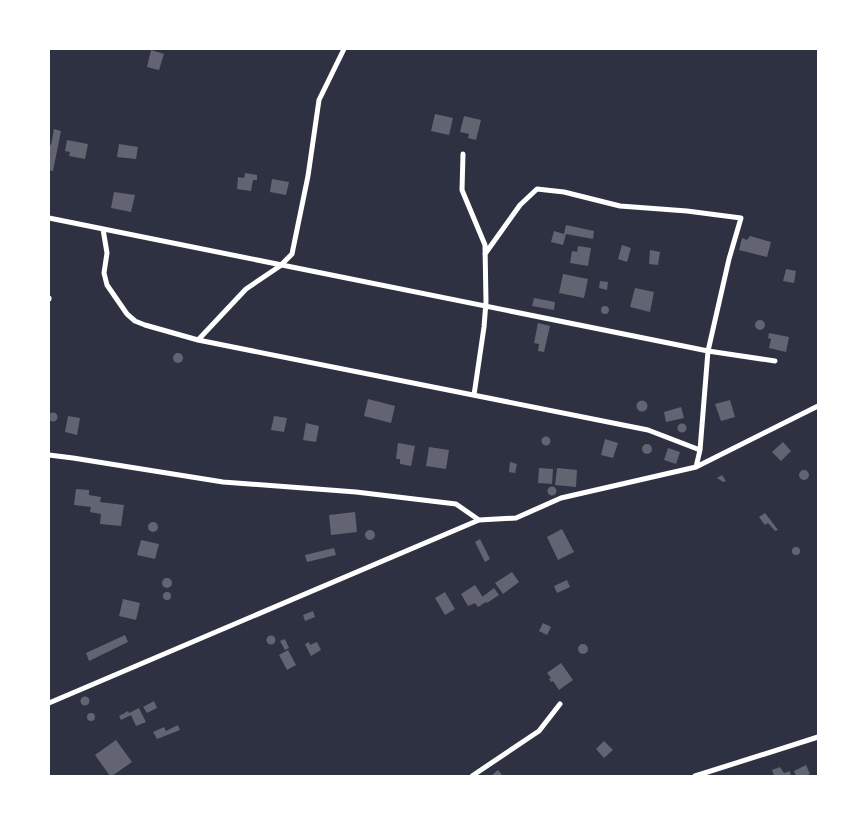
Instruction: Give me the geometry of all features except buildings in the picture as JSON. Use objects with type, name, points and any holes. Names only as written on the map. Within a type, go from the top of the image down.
[{"type":"street","points":[[198,340],[246,289],[280,266],[292,254],[308,176],[319,100],[344,49]]},
{"type":"street","points":[[463,154],[462,190],[485,245],[486,305],[474,395]]},
{"type":"street","points":[[485,254],[520,205],[537,189],[564,192],[620,206],[687,211],[741,218],[729,259],[708,351],[700,450],[696,466]]},
{"type":"street","points":[[49,218],[708,351],[775,362]]},
{"type":"street","points":[[103,229],[107,253],[104,273],[107,286],[127,314],[145,325],[198,340],[648,430],[700,450]]},
{"type":"street","points":[[49,703],[479,520],[516,518],[561,498],[696,466],[818,406]]},
{"type":"street","points":[[49,455],[223,482],[356,492],[456,504],[479,520]]},
{"type":"street","points":[[472,776],[539,731],[560,704]]},
{"type":"street","points":[[695,776],[818,737]]}]
